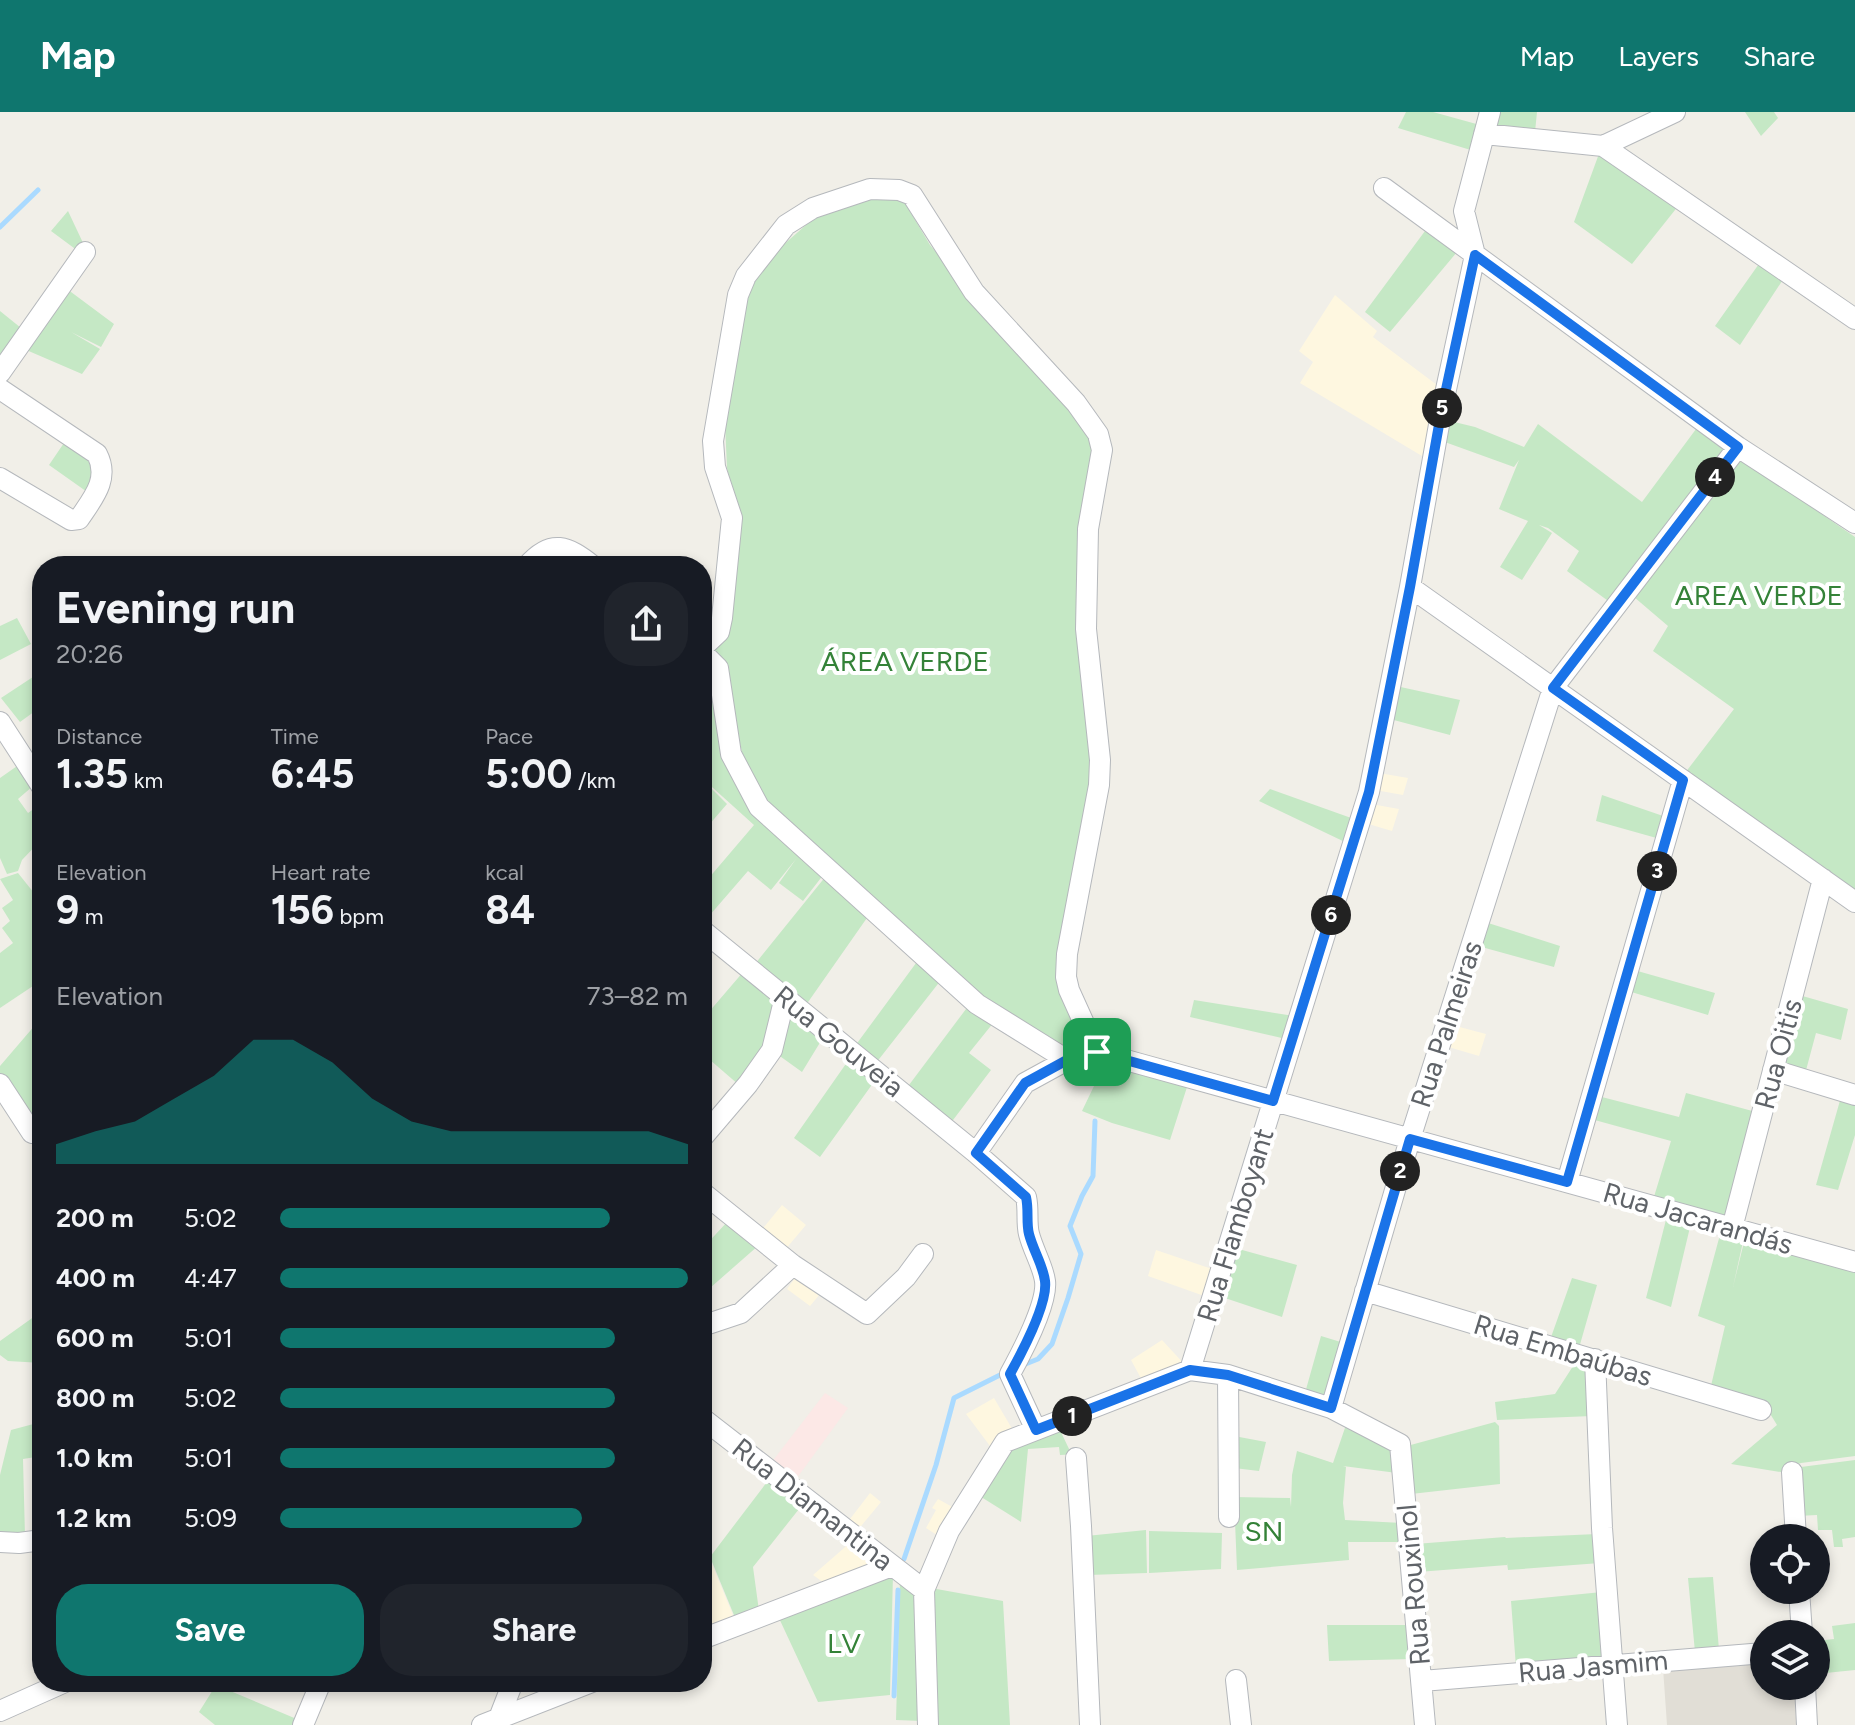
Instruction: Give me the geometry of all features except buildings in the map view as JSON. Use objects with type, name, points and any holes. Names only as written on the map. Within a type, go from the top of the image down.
[{"type":"street","points":[[1475,255],[1464,211],[1490,112]]},
{"type":"street","points":[[1603,146],[1675,112]]},
{"type":"street","points":[[1484,134],[1603,146],[1855,319]]},
{"type":"street","points":[[1384,188],[1738,447],[1855,523]]},
{"type":"street","points":[[712,639],[719,632],[722,618],[732,518],[715,467],[713,441],[738,295],[746,276],[786,225],[813,208],[870,189],[899,190],[912,195],[974,292],[1076,403],[1098,434],[1102,450],[1088,529],[1086,629],[1100,760],[1099,785],[1067,954],[1066,977],[1097,1052],[1067,1060],[1025,1083],[976,1153]]},
{"type":"street","points":[[0,373],[85,252]]},
{"type":"street","name":"Rua Flamboyant","points":[[1190,1370],[1369,792],[1442,408],[1475,255]]},
{"type":"street","points":[[0,389],[97,454],[102,462],[98,492],[79,519],[71,520],[0,478]]},
{"type":"street","name":"Rua Palmeiras","points":[[1331,1408],[1410,1139],[1553,688],[1738,447]]},
{"type":"street","points":[[537,556],[552,548],[574,551],[580,556]]},
{"type":"street","points":[[1410,587],[1855,902]]},
{"type":"street","points":[[712,661],[718,668],[722,686],[731,754],[759,807],[977,1004],[1067,1060]]},
{"type":"street","points":[[0,722],[32,772]]},
{"type":"street","points":[[1567,1182],[1683,780]]},
{"type":"street","name":"Rua Oitis","points":[[1732,1228],[1823,879]]},
{"type":"street","name":"Rua Gouveia","points":[[712,938],[1026,1197],[1030,1239],[1046,1283],[1038,1315],[1010,1374],[1036,1430]]},
{"type":"street","points":[[712,1126],[772,1050],[785,997]]},
{"type":"street","name":"Rua Jacarandás","points":[[1097,1052],[1855,1262]]},
{"type":"street","points":[[1773,1070],[1855,1095]]},
{"type":"street","points":[[0,1084],[32,1133]]},
{"type":"street","points":[[712,1200],[793,1265],[867,1314],[906,1277],[923,1254]]},
{"type":"street","points":[[712,1323],[741,1313],[793,1265]]},
{"type":"street","name":"Rua Embaúbas","points":[[1365,1291],[1761,1410]]},
{"type":"street","points":[[1595,1359],[1602,1528],[1617,1725]]},
{"type":"street","points":[[928,1725],[924,1590],[949,1531],[1005,1442],[1190,1370],[1228,1375],[1331,1408]]},
{"type":"street","points":[[1228,1375],[1229,1517]]},
{"type":"street","name":"Rua Rouxinol","points":[[1331,1408],[1400,1444],[1425,1725]]},
{"type":"street","name":"Rua Diamantina","points":[[712,1426],[924,1590]]},
{"type":"street","points":[[1076,1458],[1090,1725]]},
{"type":"street","points":[[1792,1472],[1795,1524]]},
{"type":"street","points":[[0,1542],[32,1541]]},
{"type":"street","points":[[712,1635],[892,1566]]},
{"type":"street","name":"Rua Jasmim","points":[[1422,1681],[1750,1654]]},
{"type":"street","points":[[1236,1680],[1241,1725]]},
{"type":"street","points":[[0,1711],[43,1692]]},
{"type":"street","points":[[303,1725],[317,1692]]},
{"type":"street","points":[[490,1722],[507,1692]]},
{"type":"street","points":[[490,1722],[566,1692]]},
{"type":"street","points":[[1806,1700],[1807,1725]]},
{"type":"shaded area","points":[[1335,295],[1377,331],[1373,337],[1441,388],[1427,459],[1300,383],[1313,362],[1299,351]]},
{"type":"shaded area","points":[[1379,773],[1408,778],[1403,795],[1375,790]]},
{"type":"shaded area","points":[[1371,804],[1399,809],[1392,831],[1365,823]]},
{"type":"shaded area","points":[[1452,1025],[1486,1034],[1479,1056],[1445,1046]]},
{"type":"shaded area","points":[[782,1205],[806,1225],[784,1251],[760,1232]]},
{"type":"shaded area","points":[[1156,1250],[1215,1270],[1207,1297],[1148,1276]]},
{"type":"shaded area","points":[[795,1278],[820,1294],[810,1306],[787,1289]]},
{"type":"shaded area","points":[[1162,1340],[1186,1366],[1143,1382],[1131,1360]]},
{"type":"shaded area","points":[[825,1393],[848,1408],[794,1482],[771,1463]]},
{"type":"shaded area","points":[[994,1398],[1014,1432],[993,1450],[966,1414]]},
{"type":"shaded area","points":[[870,1493],[881,1502],[857,1531],[847,1523]]},
{"type":"shaded area","points":[[938,1499],[956,1509],[940,1537],[926,1528]]},
{"type":"shaded area","points":[[851,1542],[880,1564],[827,1585],[813,1575]]},
{"type":"shaded area","points":[[712,1564],[735,1620],[712,1629]]},
{"type":"shaded area","points":[[1750,1660],[1750,1700],[1800,1700],[1803,1725],[1667,1725],[1663,1668]]},
{"type":"green space","points":[[1406,112],[1433,112],[1480,125],[1474,151],[1398,128]]},
{"type":"green space","points":[[1496,112],[1537,112],[1535,132],[1491,129]]},
{"type":"green space","points":[[1745,112],[1774,112],[1778,118],[1761,136]]},
{"type":"green space","points":[[1600,151],[1679,205],[1632,264],[1574,222]]},
{"type":"green space","name":"ÁREA VERDE","points":[[879,195],[905,203],[930,245],[1092,437],[1095,766],[1063,979],[1092,1050],[1065,1054],[990,1008],[767,804],[744,760],[731,707],[712,661],[712,633],[738,513],[727,468],[725,424],[745,294],[773,254],[823,210]]},
{"type":"green space","points":[[68,211],[84,245],[78,251],[51,231]]},
{"type":"green space","points":[[1425,231],[1457,252],[1390,332],[1365,312]]},
{"type":"green space","points":[[1761,261],[1784,278],[1740,345],[1715,326]]},
{"type":"green space","points":[[67,289],[114,324],[101,347],[71,332],[100,349],[82,374],[24,349]]},
{"type":"green space","points":[[0,311],[26,332],[0,368]]},
{"type":"green space","points":[[1446,420],[1475,427],[1524,447],[1538,424],[1642,502],[1699,425],[1730,448],[1611,603],[1567,571],[1579,551],[1548,528],[1539,525],[1552,533],[1522,580],[1500,567],[1528,521],[1499,509],[1519,460],[1514,467],[1442,441]]},
{"type":"green space","points":[[66,440],[95,463],[90,494],[49,465]]},
{"type":"green space","name":"AREA VERDE","points":[[1741,459],[1855,537],[1855,895],[1685,773],[1734,709],[1653,651],[1668,626],[1634,597]]},
{"type":"green space","points":[[17,618],[31,644],[0,660],[0,626]]},
{"type":"green space","points":[[717,675],[723,756],[824,874],[803,901],[779,883],[796,859],[771,890],[748,871],[712,913],[712,874],[754,825],[712,787],[712,682]]},
{"type":"green space","points":[[32,678],[32,713],[20,722],[1,698]]},
{"type":"green space","points":[[1396,686],[1460,700],[1450,735],[1390,719]]},
{"type":"green space","points":[[20,764],[32,784],[18,799],[28,813],[32,810],[32,850],[22,860],[18,871],[7,874],[0,858],[0,778]]},
{"type":"green space","points":[[712,789],[727,804],[712,821]]},
{"type":"green space","points":[[1270,789],[1354,819],[1347,843],[1259,801]]},
{"type":"green space","points":[[1602,795],[1666,817],[1660,839],[1596,821]]},
{"type":"green space","points":[[18,873],[32,890],[32,987],[0,1008],[0,953],[13,943],[2,928],[10,921],[2,908],[13,900],[0,879]]},
{"type":"green space","points":[[826,876],[869,915],[806,1005],[755,964]]},
{"type":"green space","points":[[1485,922],[1560,946],[1554,967],[1478,946]]},
{"type":"green space","points":[[919,959],[941,980],[876,1063],[855,1046]]},
{"type":"green space","points":[[1634,970],[1715,993],[1708,1015],[1628,991]]},
{"type":"green space","points":[[744,971],[779,999],[767,1047],[739,1085],[712,1062],[712,1008]]},
{"type":"green space","points":[[1799,995],[1848,1009],[1841,1040],[1816,1033],[1805,1074],[1780,1066]]},
{"type":"green space","points":[[1194,1000],[1294,1016],[1286,1039],[1190,1017]]},
{"type":"green space","points":[[969,1005],[994,1022],[969,1053],[991,1070],[950,1124],[906,1089]]},
{"type":"green space","points":[[789,1007],[824,1036],[802,1072],[777,1054]]},
{"type":"green space","points":[[32,1029],[31,1120],[0,1073],[0,1066]]},
{"type":"green space","points":[[850,1058],[876,1079],[820,1157],[794,1138]]},
{"type":"green space","points":[[1106,1061],[1188,1084],[1170,1140],[1082,1111]]},
{"type":"green space","points":[[1686,1093],[1756,1112],[1728,1221],[1653,1200],[1671,1141],[1591,1119],[1598,1096],[1679,1117]]},
{"type":"green space","points":[[1841,1097],[1855,1101],[1855,1135],[1838,1190],[1816,1185]]},
{"type":"green space","points":[[1667,1216],[1691,1223],[1671,1307],[1646,1298]]},
{"type":"green space","points":[[728,1221],[759,1245],[712,1286],[712,1238]]},
{"type":"green space","points":[[1721,1231],[1744,1237],[1733,1287],[1745,1238],[1855,1268],[1855,1456],[1801,1463],[1787,1473],[1731,1464],[1777,1425],[1766,1407],[1710,1390],[1725,1326],[1698,1316]]},
{"type":"green space","points":[[1235,1248],[1297,1265],[1282,1317],[1219,1296]]},
{"type":"green space","points":[[1572,1278],[1597,1285],[1579,1348],[1550,1340]]},
{"type":"green space","points":[[32,1318],[32,1362],[8,1361],[0,1355],[0,1341]]},
{"type":"green space","points":[[1321,1336],[1344,1343],[1328,1401],[1305,1393]]},
{"type":"green space","points":[[1577,1360],[1589,1363],[1592,1416],[1497,1420],[1495,1402],[1555,1394]]},
{"type":"green space","name":"SN","points":[[1347,1422],[1395,1448],[1397,1473],[1343,1466],[1346,1467],[1345,1520],[1402,1523],[1403,1542],[1348,1542],[1349,1560],[1237,1570],[1234,1497],[1290,1498],[1291,1507],[1292,1475],[1297,1451],[1333,1463]]},
{"type":"green space","points":[[1495,1422],[1499,1426],[1500,1484],[1411,1494],[1407,1446]]},
{"type":"green space","points":[[32,1424],[32,1458],[23,1459],[25,1536],[0,1536],[0,1475],[11,1430]]},
{"type":"green space","points":[[1059,1428],[1070,1451],[1080,1454],[1060,1455],[1059,1447],[1028,1449],[1021,1522],[978,1495],[1009,1447]]},
{"type":"green space","points":[[1234,1436],[1266,1442],[1259,1471],[1234,1468]]},
{"type":"green space","points":[[1855,1460],[1855,1537],[1842,1539],[1843,1547],[1834,1547],[1830,1524],[1818,1524],[1817,1515],[1797,1516],[1793,1468]]},
{"type":"green space","points":[[770,1478],[803,1504],[753,1567],[759,1611],[736,1620],[712,1562],[712,1554]]},
{"type":"green space","points":[[1146,1530],[1147,1573],[1089,1575],[1086,1536]]},
{"type":"green space","points":[[1149,1531],[1222,1533],[1221,1569],[1149,1573]]},
{"type":"green space","points":[[1597,1534],[1600,1563],[1508,1570],[1507,1563],[1418,1572],[1415,1544]]},
{"type":"green space","name":"LV","points":[[893,1574],[890,1695],[818,1702],[778,1616]]},
{"type":"green space","points":[[1713,1577],[1719,1650],[1695,1652],[1688,1578]]},
{"type":"green space","points":[[900,1579],[918,1593],[922,1721],[896,1720]]},
{"type":"green space","points":[[931,1588],[1003,1601],[1010,1725],[934,1725]]},
{"type":"green space","points":[[1602,1592],[1607,1659],[1516,1667],[1511,1601]]},
{"type":"green space","points":[[1855,1623],[1855,1670],[1830,1673],[1830,1639],[1834,1639],[1832,1626]]},
{"type":"green space","points":[[1327,1625],[1410,1625],[1413,1659],[1329,1661]]},
{"type":"green space","points":[[212,1692],[233,1692],[299,1720],[297,1725],[215,1725],[199,1712]]},
{"type":"waterway","points":[[0,227],[38,190]]},
{"type":"waterway","points":[[1023,1365],[1038,1359],[1052,1344],[1081,1254],[1070,1226],[1093,1176],[1095,1121]]},
{"type":"waterway","points":[[904,1559],[936,1465],[954,1398],[1006,1372]]},
{"type":"waterway","points":[[894,1696],[898,1590]]},
{"type":"route","points":[[1475,255],[1738,447],[1553,688],[1683,780],[1567,1182],[1410,1139],[1331,1408],[1228,1375],[1190,1370],[1036,1430],[1010,1374],[1038,1315],[1046,1283],[1030,1239],[1026,1197],[976,1153],[1025,1083],[1067,1060],[1097,1052],[1273,1101],[1369,792],[1442,408],[1475,255]]}]
